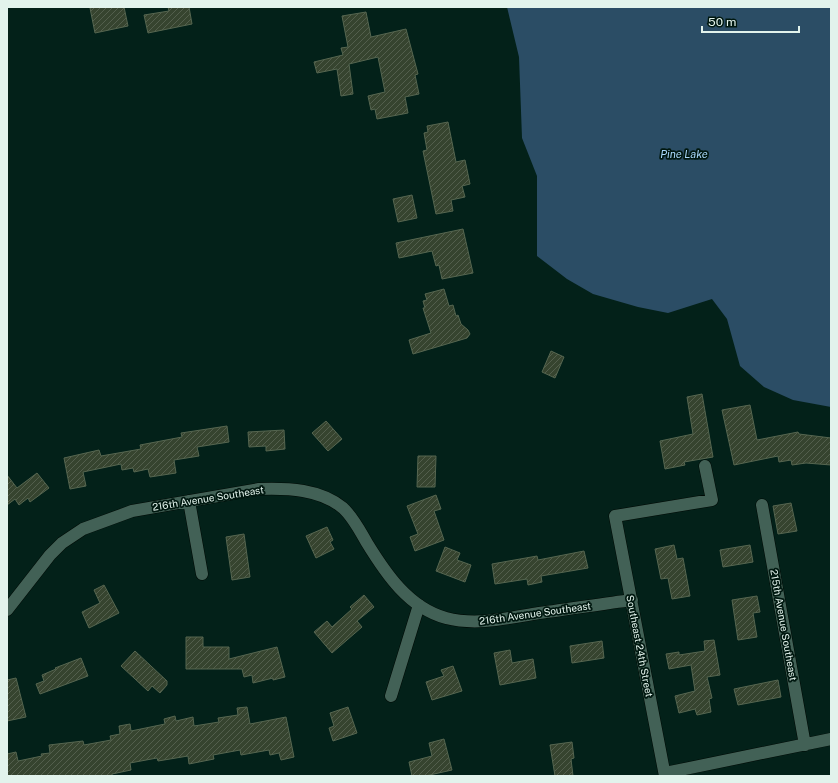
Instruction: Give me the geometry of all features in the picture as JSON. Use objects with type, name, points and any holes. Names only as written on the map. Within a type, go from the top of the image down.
[{"type":"street","name":"Southeast 24th Street","points":[[665,775],[615,516],[712,500],[705,466]]},
{"type":"street","name":"216th Avenue Southeast","points":[[7,610],[50,555],[62,543],[83,529],[132,511],[259,489],[278,488],[298,490],[332,501],[344,509],[355,523],[384,569],[401,590],[419,605],[432,613],[446,618],[482,622],[632,600]]},
{"type":"street","points":[[189,501],[202,574]]},
{"type":"street","name":"215th Avenue Southeast","points":[[762,505],[805,745]]},
{"type":"street","points":[[391,696],[419,605]]},
{"type":"street","points":[[665,775],[831,739]]},
{"type":"water","name":"Pine Lake","points":[[507,7],[831,7],[831,407],[793,400],[764,387],[740,366],[727,319],[712,299],[668,313],[638,307],[593,294],[567,279],[537,256],[537,176],[522,138],[519,57]]},
{"type":"building","points":[[124,7],[128,26],[95,33],[90,8]]},
{"type":"building","points":[[168,7],[189,7],[192,24],[148,33],[144,15],[169,11]]},
{"type":"building","points":[[366,12],[371,37],[406,29],[418,74],[415,75],[419,94],[405,97],[408,113],[377,119],[375,109],[371,110],[368,96],[385,92],[378,57],[349,64],[353,94],[341,96],[337,69],[317,73],[314,62],[343,55],[341,48],[348,47],[342,16]]},
{"type":"building","points":[[448,122],[456,162],[465,160],[470,184],[462,186],[465,197],[451,200],[453,211],[436,214],[423,151],[427,150],[424,133],[428,132],[427,126]]},
{"type":"building","points":[[412,195],[417,218],[398,222],[393,199]]},
{"type":"building","points":[[463,229],[473,273],[442,279],[439,265],[436,266],[432,251],[399,258],[396,243]]},
{"type":"building","points":[[444,289],[449,306],[453,305],[456,316],[458,315],[461,324],[470,334],[467,338],[413,354],[409,340],[431,333],[423,308],[425,308],[423,301],[427,300],[425,294]]},
{"type":"building","points":[[551,351],[564,357],[555,378],[542,372]]},
{"type":"building","points":[[702,394],[713,457],[684,462],[685,465],[665,469],[660,441],[693,434],[687,397]]},
{"type":"building","points":[[750,405],[757,440],[798,432],[799,434],[831,438],[831,465],[806,463],[792,465],[791,460],[779,462],[778,456],[734,465],[722,410]]},
{"type":"building","points":[[326,421],[342,439],[328,451],[312,433]]},
{"type":"building","points":[[227,426],[229,442],[197,447],[199,456],[174,460],[176,473],[150,477],[148,469],[134,472],[133,468],[122,470],[121,464],[83,472],[86,486],[70,489],[64,458],[99,450],[101,456],[141,449],[140,445],[182,437],[181,433]]},
{"type":"building","points":[[284,430],[285,449],[266,451],[266,446],[249,447],[248,432]]},
{"type":"building","points":[[418,456],[436,456],[435,487],[417,487]]},
{"type":"building","points":[[37,473],[49,488],[30,502],[28,498],[19,505],[15,499],[7,505],[7,475],[17,488]]},
{"type":"building","points":[[436,495],[441,509],[434,511],[444,540],[415,551],[410,537],[418,534],[407,506]]},
{"type":"building","points":[[791,503],[797,531],[778,534],[773,506]]},
{"type":"building","points":[[327,527],[333,540],[330,542],[334,549],[316,558],[306,536]]},
{"type":"building","points":[[244,534],[250,577],[232,580],[226,537]]},
{"type":"building","points":[[674,545],[677,559],[683,558],[690,596],[672,599],[668,578],[661,579],[655,549]]},
{"type":"building","points":[[750,545],[753,562],[723,567],[720,550]]},
{"type":"building","points":[[445,547],[460,553],[457,560],[471,565],[465,582],[436,571]]},
{"type":"building","points":[[584,551],[588,568],[541,576],[542,582],[528,585],[527,579],[495,584],[492,564],[537,556],[538,560]]},
{"type":"building","points":[[104,585],[119,613],[89,628],[82,612],[100,603],[94,590]]},
{"type":"building","points":[[364,595],[374,607],[357,621],[362,627],[332,653],[314,632],[327,621],[332,627],[352,609],[350,607]]},
{"type":"building","points":[[757,596],[760,612],[753,613],[757,637],[738,640],[732,600]]},
{"type":"building","points":[[186,637],[203,637],[203,647],[229,647],[229,659],[277,647],[285,677],[273,680],[273,678],[253,683],[252,675],[244,677],[242,669],[186,669]]},
{"type":"building","points":[[714,640],[720,675],[707,677],[712,698],[709,699],[711,712],[697,715],[695,709],[679,713],[675,696],[695,691],[691,665],[669,669],[666,654],[679,652],[679,655],[705,651],[704,641]]},
{"type":"building","points":[[602,641],[604,658],[572,663],[570,646]]},
{"type":"building","points":[[510,650],[512,663],[533,659],[536,678],[500,685],[494,653]]},
{"type":"building","points":[[135,651],[167,681],[167,685],[160,693],[152,686],[148,691],[121,666]]},
{"type":"building","points":[[81,658],[88,676],[40,694],[36,684],[44,681],[42,675],[56,669],[55,668]]},
{"type":"building","points":[[453,666],[462,691],[432,700],[426,682],[444,676],[441,670]]},
{"type":"building","points":[[16,678],[26,717],[7,721],[7,680]]},
{"type":"building","points":[[778,680],[781,697],[738,705],[734,689]]},
{"type":"building","points":[[247,707],[250,724],[286,717],[294,757],[281,760],[279,753],[270,755],[269,750],[241,755],[240,750],[213,755],[214,759],[189,764],[188,756],[158,761],[157,758],[130,763],[131,770],[112,774],[112,776],[7,776],[7,754],[16,752],[18,761],[42,756],[41,754],[50,753],[49,745],[83,741],[84,745],[111,740],[110,736],[120,734],[119,726],[130,724],[131,731],[165,724],[164,719],[175,716],[176,721],[193,717],[194,726],[219,722],[218,718],[238,715],[237,708]]},
{"type":"building","points":[[348,707],[357,733],[333,741],[329,728],[334,726],[330,713]]},
{"type":"building","points":[[444,739],[452,770],[425,776],[412,776],[409,762],[432,756],[429,743]]},
{"type":"building","points":[[572,742],[574,758],[571,759],[573,776],[555,776],[550,745]]}]
